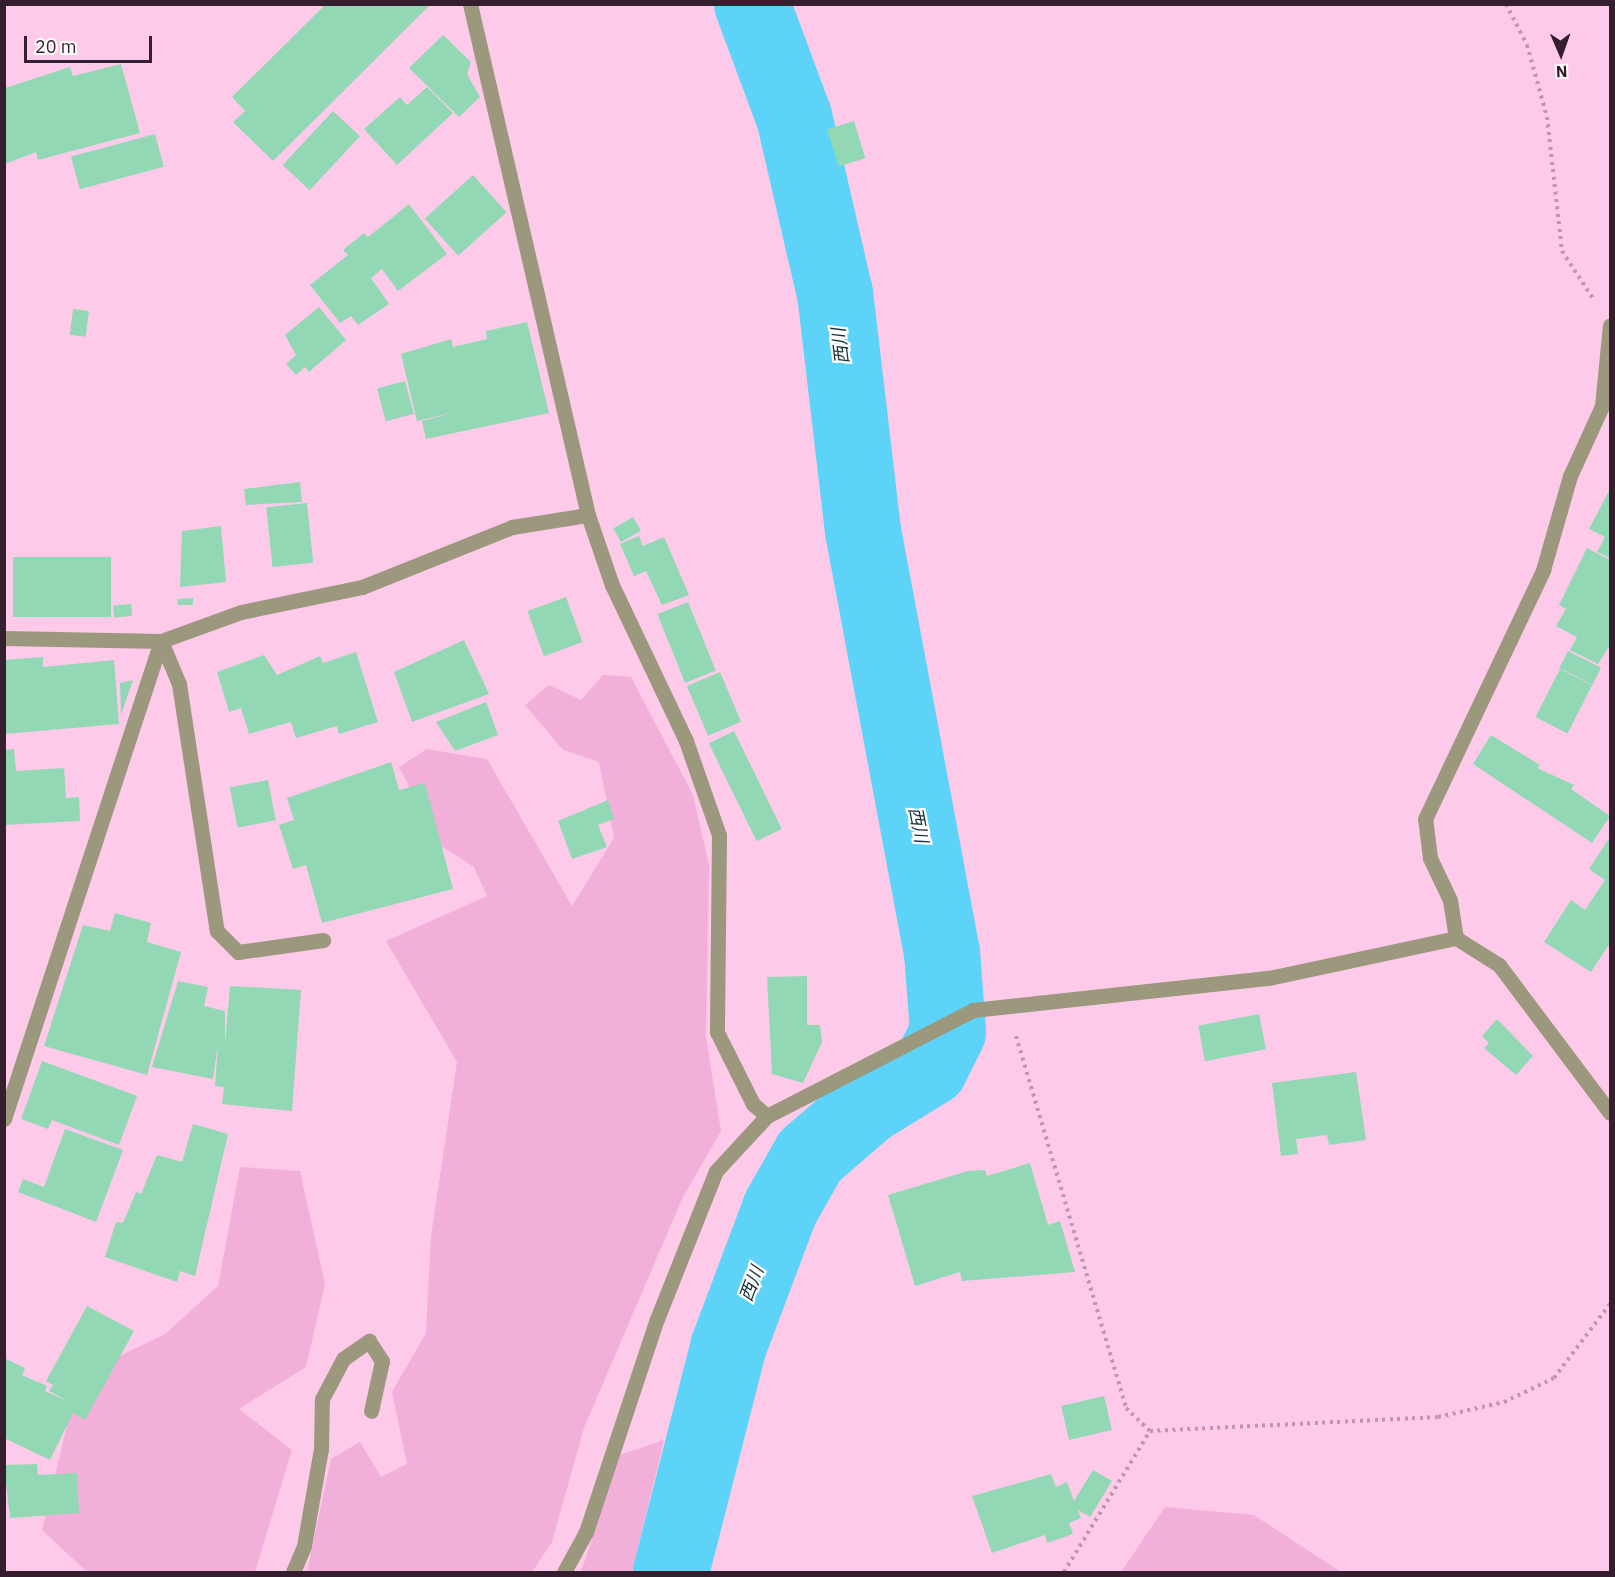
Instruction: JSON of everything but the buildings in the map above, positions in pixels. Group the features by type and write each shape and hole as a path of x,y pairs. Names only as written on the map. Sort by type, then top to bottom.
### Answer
{"street":[{"path":"470,4 588,515 612,585 686,741 719,835 717,1032 753,1104 767,1116"},
{"path":"1456,938 1450,900 1431,858 1425,819 1543,570 1570,476 1602,406 1611,325"},
{"path":"4,638 161,641 241,612 362,587 512,527 588,515"},
{"path":"161,641 179,684 217,931 238,952 323,940"},
{"path":"4,1119 161,641"},
{"path":"564,1572 586,1532 657,1319 716,1171 767,1116 973,1010 1269,978 1456,938 1499,965 1611,1113"},
{"path":"293,1572 304,1546 317,1471 322,1399 343,1359 369,1341 382,1361 371,1411"}],"path":[{"path":"1506,4 1527,45 1547,117 1563,251 1611,325"},
{"path":"1008,1006 1126,1408 1150,1431 1438,1418 1504,1402 1554,1378 1611,1304"},
{"path":"1064,1572 1150,1431"}],"shaded area":[{"path":"603,675 631,677 693,795 709,865 706,1037 721,1131 683,1197 584,1428 552,1542 532,1572 307,1572 331,1459 360,1442 381,1477 407,1464 392,1392 426,1333 431,1236 457,1062 386,941 487,896 474,867 440,845 399,767 427,749 487,759 572,906 614,838 599,762 563,750 525,705 549,685 581,700"},
{"path":"240,1167 300,1171 325,1284 306,1367 239,1409 292,1450 255,1572 87,1572 42,1530 79,1376 165,1334 218,1286"},
{"path":"664,1440 632,1572 581,1572 620,1455"},
{"path":"1165,1507 1254,1515 1341,1572 1121,1572"}],"waterway":[{"name":"西川","path":"671,1572 729,1345 780,1209 810,1156 868,1106 930,1068 948,1032 942,953 863,531 835,294 794,117 752,4"}]}
